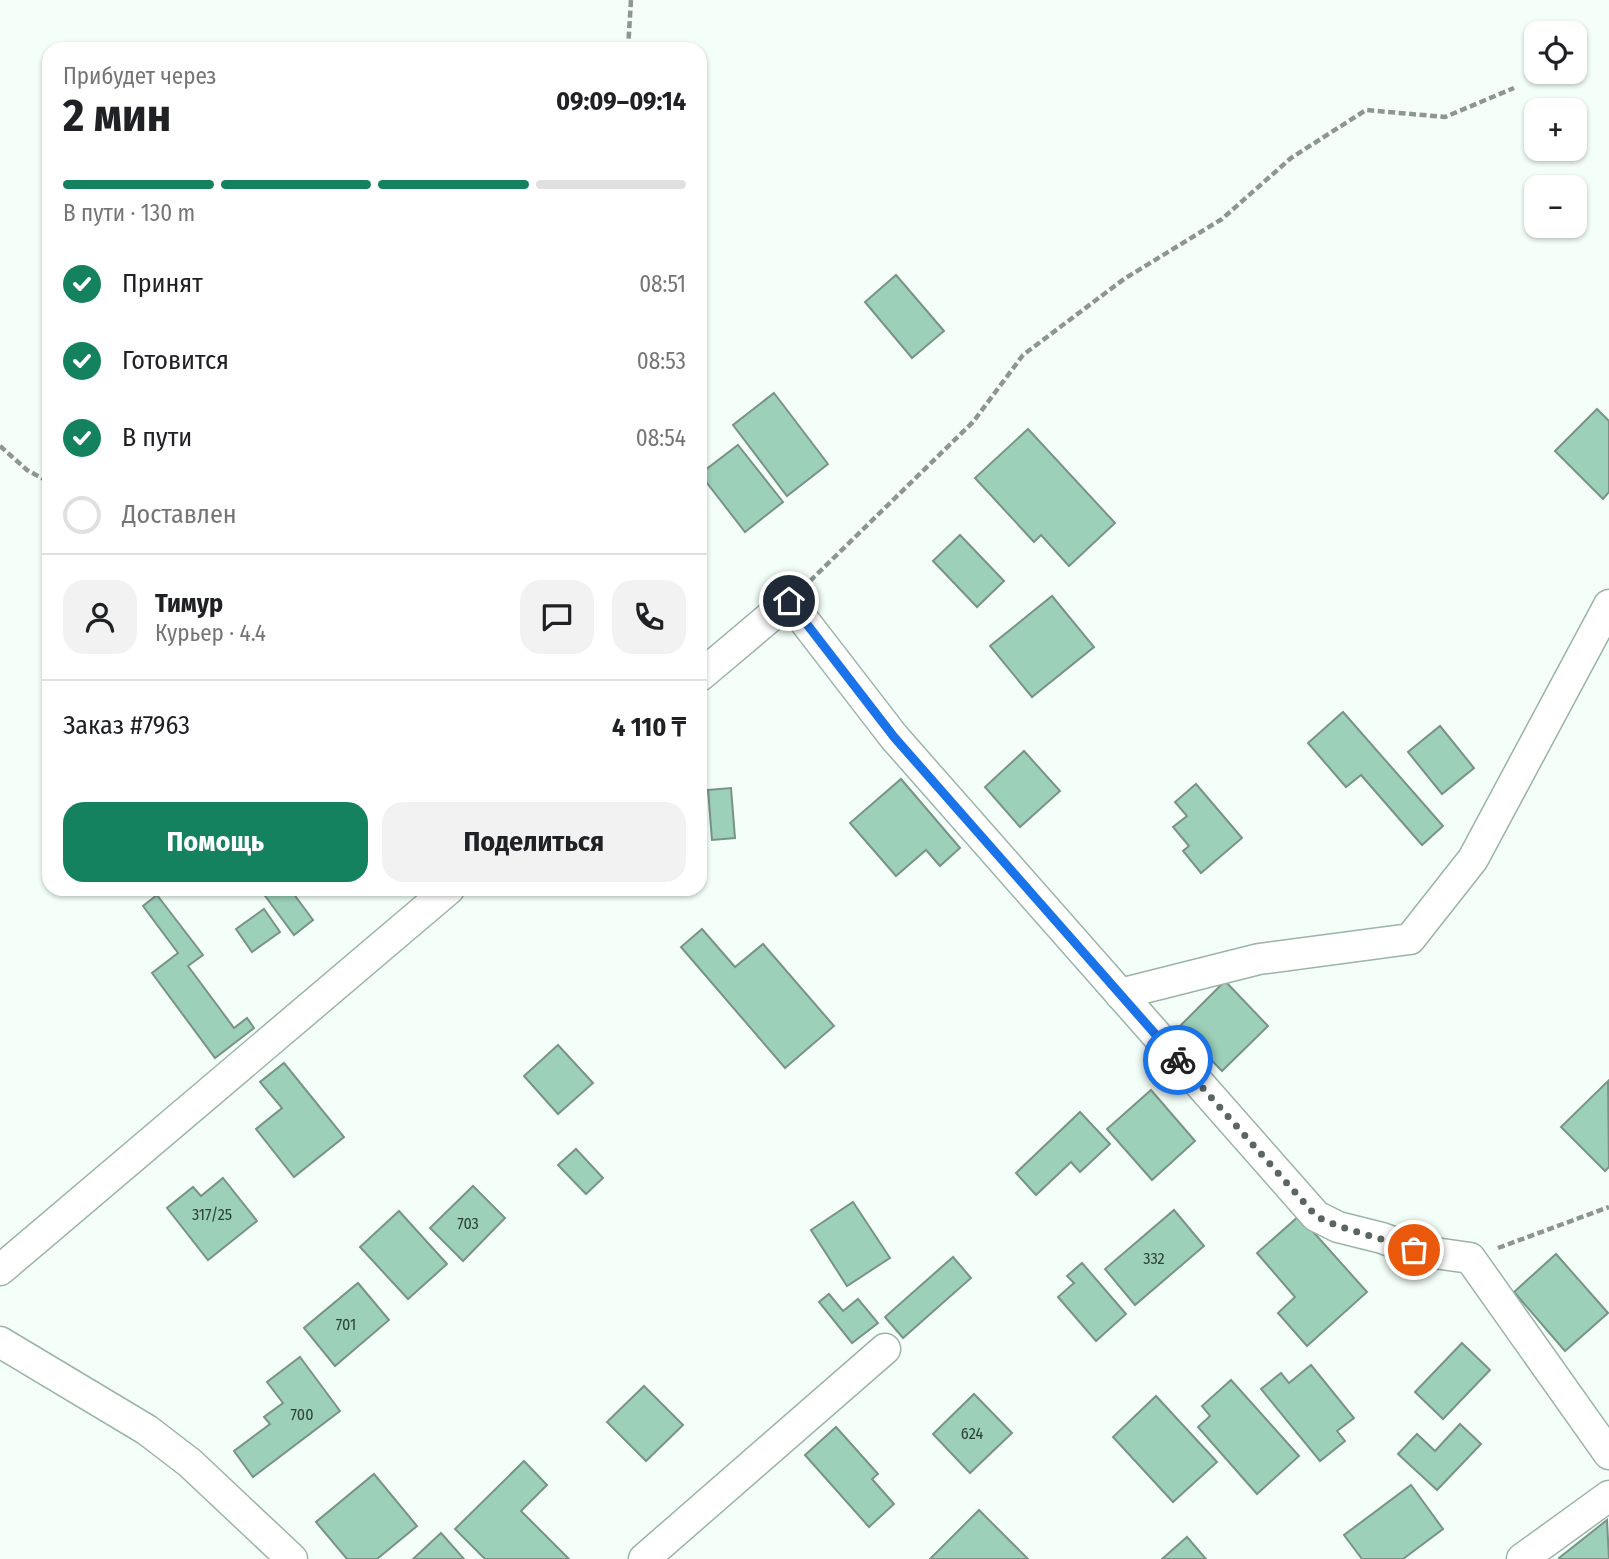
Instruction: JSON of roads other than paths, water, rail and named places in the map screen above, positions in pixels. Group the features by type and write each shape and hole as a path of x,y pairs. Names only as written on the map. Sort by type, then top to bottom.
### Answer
{"street":[{"path":"707,670 789,601 894,737 1316,1216 1338,1227 1382,1238 1414,1250 1470,1258 1609,1454"},
{"path":"1120,993 1259,959 1410,939 1473,859 1609,605"},
{"path":"0,1270 441,896"},
{"path":"0,1342 147,1430 190,1463 292,1559"},
{"path":"644,1559 885,1349"},
{"path":"1522,1559 1609,1496"}]}
